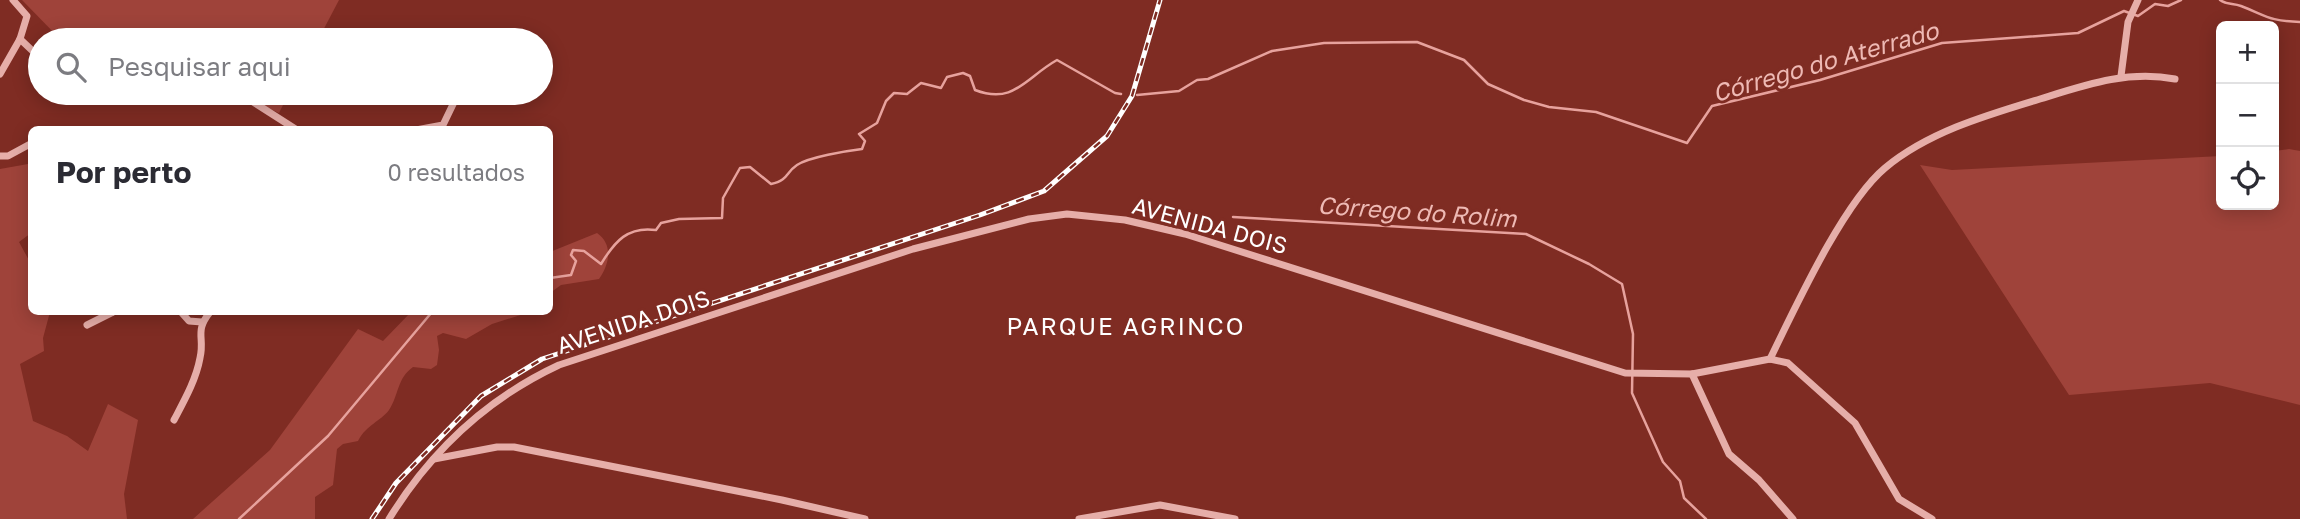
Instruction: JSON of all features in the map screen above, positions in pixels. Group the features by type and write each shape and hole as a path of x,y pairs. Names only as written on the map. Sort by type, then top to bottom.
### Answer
{"street":[{"path":"0,74 20,39 27,16 13,0"},
{"path":"2121,76 2129,19 2137,0"},
{"path":"20,39 28,47"},
{"path":"1932,519 1910,508 1892,491 1855,423 1795,367 1770,359 1855,201 1884,168 1929,141 1990,114 2121,76 2152,75 2175,79"},
{"path":"258,105 291,126"},
{"path":"438,126 443,125 453,105"},
{"path":"0,156 8,156 28,145"},
{"name":"AVENIDA DOIS","path":"389,519 433,459 500,396 559,365 913,248 1030,219 1067,214 1125,220 1185,234 1627,373 1692,374 1770,359"},
{"path":"86,325 107,315"},
{"path":"184,315 189,321 202,322"},
{"path":"174,420 201,358 198,335 207,315"},
{"path":"1692,374 1729,454 1759,480 1793,519"},
{"path":"433,459 497,447 514,447 865,519"},
{"path":"1079,519 1160,505 1235,519"}],"shaded area":[{"path":"22,0 339,0 324,28 49,28"},
{"path":"262,105 283,105 279,113"},
{"path":"2279,150 2300,151 2300,405 2210,383 2069,395 1920,165 1952,170 2216,156 2216,210 2279,210"},
{"path":"28,164 28,235 19,242 28,258 28,315 49,315 43,338 44,351 20,364 33,421 67,436 88,451 108,404 138,420 124,494 127,519 0,519 0,169"},
{"path":"597,233 606,243 608,255 599,279 561,285 553,291 553,251"},
{"path":"408,315 520,315 492,324 466,339 443,333 437,336 437,365 431,369 413,367 408,371 389,410 365,431 358,441 343,444 337,449 333,485 315,497 315,519 193,519 270,450 358,329 383,341"}],"waterway":[{"name":"Córrego do Aterrado","path":"1137,95 1179,91 1197,80 1208,79 1272,51 1324,43 1417,42 1464,60 1488,84 1524,100 1549,107 1596,112 1687,143 1712,106 1820,80 1942,43 2078,33 2124,11 2138,16 2155,4 2168,6 2181,0"},
{"name":"Córrego do Aterrado","path":"2220,0 2275,19 2300,22"},
{"name":"Córrego do Aterrado","path":"553,278 571,275 576,261 571,255 573,250 584,251 601,264 617,242 630,233 646,229 656,230 661,223 679,219 722,218 723,198 740,168 750,167 771,184 810,159 862,149 865,141 859,134 877,123 886,101 894,93 907,94 921,83 941,88 947,77 963,73 970,76 975,90 1000,94 1019,87 1057,60 1121,94"},
{"name":"Córrego do Rolim","path":"1233,217 1526,234 1589,264 1622,284 1633,334 1632,393 1663,462 1680,481 1684,498 1706,519"},
{"name":"Córrego do Aterrado","path":"239,519 328,436 429,315"}],"railway":[{"path":"372,519 396,483 481,396 542,359 980,215 1044,191 1107,136 1132,96 1160,0"}],"district":[{"name":"PARQUE AGRINCO","path":"1126,325"}]}
